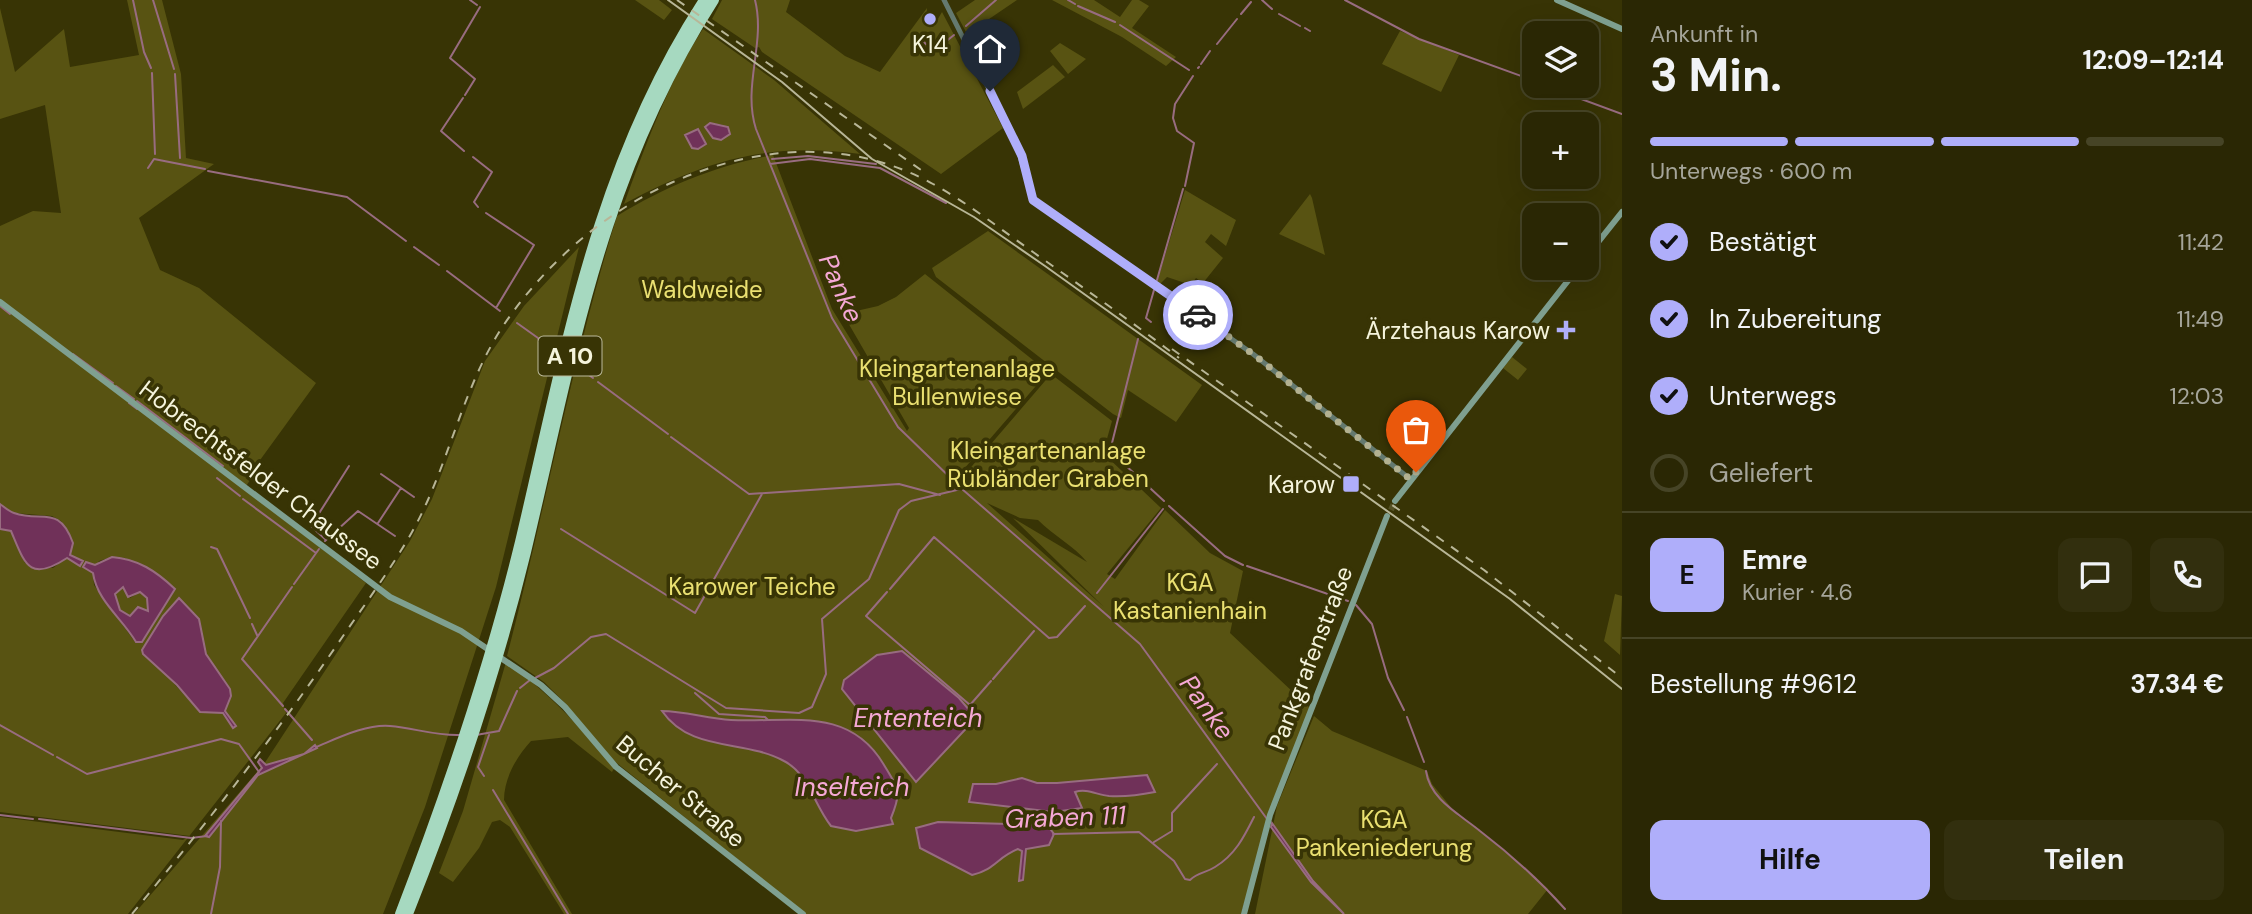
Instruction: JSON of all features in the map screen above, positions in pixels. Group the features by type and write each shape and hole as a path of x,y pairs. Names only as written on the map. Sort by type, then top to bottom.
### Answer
{"highway":[{"name":"A 10","path":"400,914 469,735 519,543 576,297 608,195 652,90 704,0"},
{"name":"A 10","path":"408,914 469,735 526,552 556,411 603,236 636,147 662,89 714,0"}],"main road":[{"path":"1557,0 1622,29"},
{"path":"1599,241 1622,212"},
{"path":"1395,501 1568,280"},
{"name":"Hobrechtsfelder Chaussee","path":"0,302 390,597 479,643 509,663"},
{"name":"Pankgrafenstraße","path":"1244,914 1270,815 1389,513"},
{"name":"Bucher Straße","path":"509,663 565,707 617,767 803,914"}],"street":[{"path":"944,0 1016,143 1029,192 1039,205 1253,354 1410,479"}],"green space":[{"path":"127,0 162,0 181,74 186,158 214,164 139,218 160,270 199,288 316,383 255,467 257,470 244,489 366,583 283,703 286,713 189,836 0,812 0,529 11,531 25,563 53,568 70,555 69,532 61,521 52,516 14,513 0,504 0,226 33,211 61,213 45,105 0,119 0,8 15,72 64,29 70,67 139,55","holes":["112,557 125,558 174,589 142,642 135,642 94,585 93,573 99,561","199,619 206,654 230,689 230,694 200,712 143,650"]},
{"path":"635,0 659,0 672,10 664,20"},
{"path":"722,0 790,0 786,12 845,56 880,72 927,8 926,24 933,27 942,12 1003,128 941,174 762,52 759,47 755,48 712,19"},
{"path":"975,0 1017,0 967,34 956,13"},
{"path":"1052,0 1094,0 1120,17 1132,0 1139,0 1149,6 1132,28 1176,57 1166,66 1122,37"},
{"path":"703,29 774,80 860,154 795,151 738,158 682,176 624,204 659,114 690,49","holes":["710,123 723,125 727,134 718,140 706,127"]},
{"path":"1400,31 1459,55 1441,92 1382,64"},
{"path":"1060,43 1086,59 1068,74 1050,51"},
{"path":"1053,65 1065,77 1023,109 1017,92"},
{"name":"Karower Teiche","path":"773,155 832,309 907,431 909,428 843,314 878,306 896,297 925,274 1048,372 957,477 960,480 1051,374 1112,421 1103,453 1161,508 1107,574 1115,579 1165,510 1210,553 1243,571 1230,633 1310,708 1276,794 1241,914 806,914 608,756 544,682 507,656 572,380 617,216 693,178","holes":["987,503 1020,518 1038,520 1082,556 1087,562 1013,518 1104,607"]},
{"path":"1185,190 1236,220 1226,246 1211,234 1205,242 1223,258 1203,283 1196,278 1191,285 1167,277 1160,284 1157,282"},
{"path":"1310,194 1312,198 1325,255 1279,234"},
{"path":"988,231 1202,385 1176,422 1128,390 1121,418 1113,414 936,277 932,268"},
{"path":"579,247 496,587 425,807 383,914 134,914 264,764 410,541 432,499 485,361 524,306"},
{"path":"1512,357 1527,369 1518,380 1503,368"},
{"path":"123,587 130,598 140,592 147,598 148,611 140,608 130,616 120,610 115,594"},
{"path":"1615,594 1622,596 1620,655 1604,641"},
{"path":"506,662 564,711 614,768 612,772 568,737 531,741 516,760 506,784 504,800 572,914 564,914 510,827 500,820 492,822 479,848 453,882 439,873 463,811"},
{"name":"KGA Pankeniederung","path":"1314,716 1332,731 1427,771 1432,784 1458,816 1476,827 1548,889 1528,914 1255,914 1277,806"},
{"path":"0,817 183,840 189,837 128,914 0,914"}],"water":[{"path":"710,123 728,127 730,134 721,140 713,138 705,127"},
{"path":"698,129 706,144 698,149 692,148 685,135"},
{"path":"0,504 14,513 49,517 62,523 73,543 70,555 83,561 80,566 67,558 44,569 30,566 20,553 11,531 0,529"},
{"path":"112,557 130,560 154,571 175,589 142,642 136,642 99,592 93,573 83,567 86,562 95,565","holes":["123,587 128,597 140,592 147,598 148,611 138,607 130,616 120,610 115,594"]},
{"path":"179,598 199,619 206,654 230,689 231,696 225,711 236,726 233,728 223,713 200,712 177,685 143,654 142,650 163,616"},
{"name":"Ententeich","path":"902,651 959,698 976,718 916,782 842,689 844,680 877,655"},
{"name":"Inselteich","path":"662,711 731,720 816,721 836,725 853,733 870,746 896,786 898,796 891,818 893,824 856,831 831,826 800,774 784,761 768,754 719,744 688,733 674,724"},
{"path":"304,754 258,775 209,837 205,836 262,768 258,762 260,759 266,765"},
{"path":"1147,775 1155,792 1115,796 1075,792 1082,808 1054,812 969,802 973,784 996,784 1022,778 1037,783 1057,783"},
{"path":"938,822 1047,825 1054,834 1049,845 1026,849 1023,880 1019,881 1022,851 1018,849 986,870 972,875 920,848 916,828"},
{"path":"1272,823 1313,881 1344,914 1311,882 1271,827"}],"waterway":[{"path":"133,0 144,52 151,68"},
{"path":"153,0 174,69"},
{"path":"470,0 477,5"},
{"name":"Panke","path":"755,0 758,32 751,97 756,129 832,318 898,427 962,489 1140,644 1267,819"},
{"path":"966,26 996,0"},
{"path":"1068,0 1075,4"},
{"path":"1262,0 1272,9"},
{"path":"1345,0 1419,39 1522,76"},
{"path":"1241,14 1251,2"},
{"path":"1078,6 1115,22"},
{"path":"465,95 475,79 450,58 480,7"},
{"path":"1279,14 1300,26"},
{"path":"1217,44 1237,19"},
{"path":"1120,25 1189,70"},
{"path":"1305,28 1310,31"},
{"path":"916,36 926,44 944,43 954,35"},
{"path":"1201,64 1210,51"},
{"path":"152,73 155,154"},
{"path":"175,74 180,158"},
{"path":"1185,186 1194,143 1177,131 1173,118 1175,104 1193,76"},
{"path":"463,98 441,131 464,151"},
{"path":"1579,98 1622,114"},
{"path":"772,159 808,156 876,164"},
{"path":"473,157 492,172 474,202 478,207"},
{"path":"148,168 154,159 205,169"},
{"path":"770,164 810,159 880,168 946,203"},
{"path":"208,171 347,197 406,241"},
{"path":"1157,280 1183,189"},
{"path":"486,213 534,245 496,308"},
{"path":"414,247 439,265"},
{"path":"447,271 500,311"},
{"path":"1151,322 1146,318 1154,290"},
{"path":"0,306 10,314"},
{"path":"517,323 538,338 544,357 549,360"},
{"path":"1138,339 1110,451 1164,501"},
{"path":"73,354 113,383"},
{"path":"579,368 593,378"},
{"path":"598,382 668,434"},
{"path":"116,386 134,399"},
{"path":"137,401 223,466"},
{"path":"129,403 137,409"},
{"path":"671,437 749,494 899,484 940,495"},
{"path":"326,540 311,526 349,466"},
{"path":"381,474 414,497"},
{"path":"217,478 240,496"},
{"path":"378,523 401,488"},
{"path":"535,678 554,668 591,637 606,634 726,708 799,713 812,707 826,674 822,619 869,579 899,510 911,501 961,489"},
{"path":"561,529 695,613 762,494"},
{"path":"243,499 316,553"},
{"path":"1169,506 1225,556 1243,565"},
{"path":"1097,593 1163,509"},
{"path":"325,541 358,511 395,536"},
{"path":"890,589 934,537 1049,638 1057,637 1085,606"},
{"path":"211,547 217,549 250,618"},
{"path":"294,584 319,549"},
{"path":"1247,566 1348,601"},
{"path":"283,706 242,659 292,587"},
{"path":"887,592 866,616 970,705 991,681"},
{"path":"1356,605 1372,624 1388,678 1404,710"},
{"path":"252,624 257,635"},
{"path":"993,679 1034,631"},
{"path":"520,688 530,680"},
{"path":"476,735 499,731 517,691"},
{"path":"695,693 719,714 765,717 768,720"},
{"path":"285,709 312,740"},
{"path":"1407,717 1424,762"},
{"path":"0,725 53,755"},
{"path":"316,747 352,732 381,726 460,735"},
{"path":"484,776 478,767 489,735"},
{"path":"57,757 87,774 221,739 239,744 259,772"},
{"path":"1154,842 1172,831 1172,813 1217,764"},
{"path":"1426,771 1433,790 1440,799 1513,858 1565,909"},
{"path":"493,790 568,914"},
{"path":"0,815 33,819"},
{"name":"Graben 111","path":"1053,834 1139,832 1174,861 1185,879 1190,880 1228,857 1243,838 1254,817"},
{"path":"39,819 191,838 207,836"},
{"path":"211,914 220,867 221,821"}],"tunnel":[{"path":"1391,510 1395,501"}],"tram line":[{"path":"668,0 782,82 872,159 974,217 1045,266 1510,599 1622,689"}],"railway":[{"path":"677,0 924,172"},
{"path":"132,914 266,744 378,586 425,507 476,376 503,326 557,261 600,224 648,194 705,170 771,154 837,153 869,159 901,169 959,199 1179,358"},
{"path":"1172,349 1484,570 1622,678"}],"way so far":[{"path":"1198,315 1253,354 1410,479 1416,472"}],"place":[{"name":"K14","path":"930,19"},
{"name":"Ärztehaus Karow","path":"1566,330"},
{"name":"Karow","path":"1351,484"}],"route":[{"path":"990,91 1022,156 1033,200 1198,315"}],"park label":[{"name":"Waldweide","path":"702,289"},
{"name":"Kleingartenanlage Bullenwiese","path":"957,382"},
{"name":"Kleingartenanlage Rübländer Graben","path":"1048,464"},
{"name":"KGA Kastanienhain","path":"1190,596"}]}
